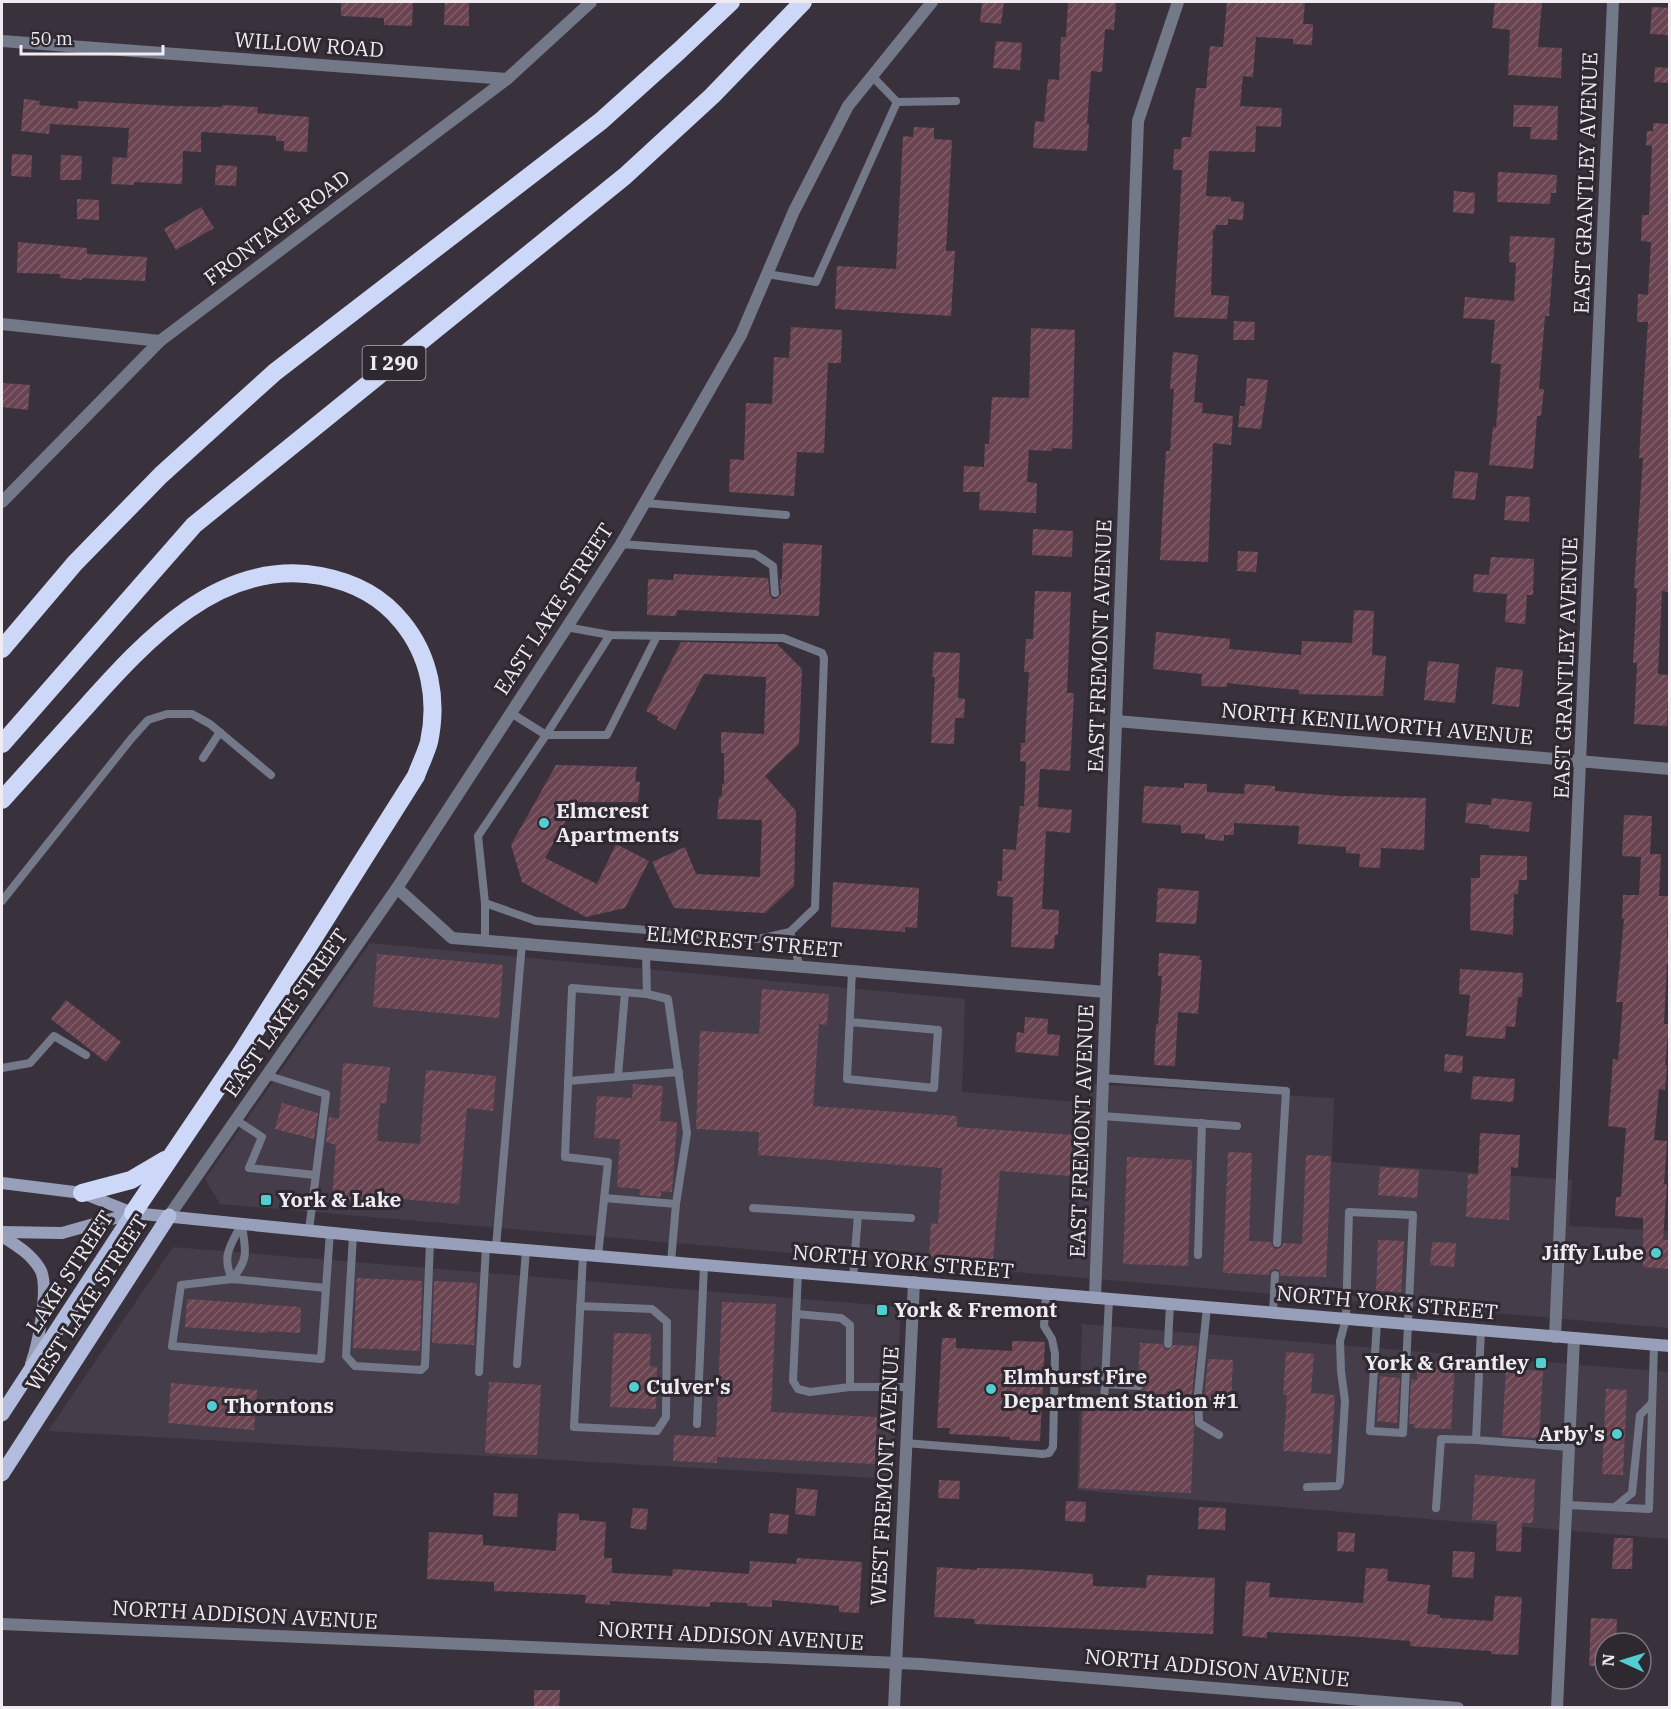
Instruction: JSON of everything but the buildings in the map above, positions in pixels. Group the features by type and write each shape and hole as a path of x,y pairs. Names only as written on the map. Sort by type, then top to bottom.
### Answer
{"highway":[{"path":"2,649 75,563 161,475 275,372 601,121 731,2"},
{"name":"I 290","path":"2,744 194,525 625,176 712,96 803,2"},
{"path":"2,801 116,674 162,629 206,598 245,580 278,573 304,573 355,586 393,611 408,629 422,653 431,685 433,713 428,744 416,776 240,1053 133,1213"},
{"path":"82,1193 131,1180 170,1158"}],"main road":[{"name":"NORTH YORK STREET","path":"2,1183 82,1193 133,1213 330,1233 1670,1346"},
{"name":"NORTH YORK STREET","path":"2,1234 62,1233 133,1213"},
{"name":"LAKE STREET","path":"2,1414 133,1213"},
{"name":"WEST LAKE STREET","path":"2,1474 169,1216"},
{"path":"2,1234 26,1251 41,1271 44,1302 34,1357 27,1377"}],"street":[{"name":"FRONTAGE ROAD","path":"2,502 160,341 507,79 591,2"},
{"name":"EAST LAKE STREET","path":"169,1216 397,888 621,544 741,335 794,211 848,106 932,2"},
{"name":"EAST FREMONT AVENUE","path":"1095,1298 1138,121 1178,2"},
{"name":"EAST GRANTLEY AVENUE","path":"1555,1336 1582,762 1613,2"},
{"name":"WILLOW ROAD","path":"2,41 507,79"},
{"path":"2,324 160,341"},
{"name":"NORTH KENILWORTH AVENUE","path":"1116,721 1670,769"},
{"name":"ELMCREST STREET","path":"397,888 452,938 1106,992"},
{"name":"WEST FREMONT AVENUE","path":"894,1707 914,1282"},
{"path":"1557,1707 1574,1338"},
{"name":"NORTH ADDISON AVENUE","path":"2,1624 896,1663 1458,1707"}],"lane":[{"path":"872,76 897,102 956,101"},
{"path":"767,274 816,282 897,102"},
{"path":"645,502 786,515"},
{"path":"621,544 754,554 773,566 775,593"},
{"path":"485,903 536,921 758,939 790,932 815,908 824,658 822,653 783,638 610,635 566,627"},
{"path":"485,940 485,903 477,837 610,635"},
{"path":"511,713 546,735 607,735 657,636"},
{"path":"2,901 148,720 166,714 192,714 210,724 271,775"},
{"path":"203,758 220,732"},
{"path":"790,932 800,967"},
{"path":"479,1372 522,944"},
{"path":"646,954 647,994"},
{"path":"850,1022 938,1030 934,1088 847,1079 852,971"},
{"path":"598,1256 608,1162 565,1157 573,988 647,994 668,999 687,1132 676,1204 671,1262"},
{"path":"618,1076 625,992"},
{"path":"2,1068 30,1063 54,1036 86,1055"},
{"path":"568,1081 679,1072"},
{"path":"266,1075 326,1094 309,1230"},
{"path":"1103,1078 1286,1091 1276,1243"},
{"path":"1102,1116 1237,1126"},
{"path":"236,1120 262,1137 249,1168 315,1175"},
{"path":"1198,1255 1202,1124"},
{"path":"604,1198 676,1204"},
{"path":"753,1208 911,1218"},
{"path":"1307,1487 1330,1488 1338,1486 1340,1482 1345,1401 1340,1341 1346,1319 1348,1212 1413,1215 1403,1433 1370,1431 1377,1322"},
{"path":"853,1278 858,1215"},
{"path":"232,1279 243,1266 246,1252 242,1224"},
{"path":"232,1279 226,1266 228,1251 242,1224"},
{"path":"326,1288 232,1279 181,1285 172,1346 321,1359 330,1233"},
{"path":"353,1235 346,1356 355,1366 364,1367 421,1370 425,1366 430,1242"},
{"path":"517,1364 526,1250"},
{"path":"580,1306 652,1309 667,1322 666,1417 657,1431 574,1427 580,1306 583,1255"},
{"path":"697,1424 704,1265"},
{"path":"798,1273 793,1381 798,1389 810,1392 850,1387 909,1388"},
{"path":"1273,1313 1275,1275"},
{"path":"905,1443 1049,1453 1053,1447 1055,1354 1052,1339 1044,1326 1046,1294"},
{"path":"1104,1403 1109,1299"},
{"path":"1168,1344 1170,1304"},
{"path":"1207,1307 1198,1394 1199,1423 1219,1435"},
{"path":"796,1314 841,1317 850,1325 850,1387"},
{"path":"1476,1440 1481,1330"},
{"path":"1566,1505 1649,1509 1654,1345"},
{"path":"1106,1384 1138,1386"},
{"path":"1615,1507 1632,1492 1640,1415 1652,1403"},
{"path":"1436,1508 1441,1439 1569,1447"}],"shaded area":[{"path":"370,943 965,999 962,1092 1089,1103 1090,1084 1334,1098 1332,1162 1572,1180 1569,1226 1669,1231 1669,1328 220,1204 205,1179"},
{"path":"173,1247 901,1307 892,1479 48,1431"},
{"path":"1082,1324 1669,1372 1669,1539 1077,1490"}],"place":[{"name":"Elmcrest Apartments","path":"544,823"},
{"name":"York & Lake","path":"266,1200"},
{"name":"Jiffy Lube","path":"1656,1253"},
{"name":"York & Fremont","path":"882,1310"},
{"name":"York & Grantley","path":"1541,1363"},
{"name":"Culver's","path":"634,1387"},
{"name":"Elmhurst Fire Department Station #1","path":"991,1389"},
{"name":"Thorntons","path":"212,1406"},
{"name":"Arby's","path":"1617,1434"}]}
